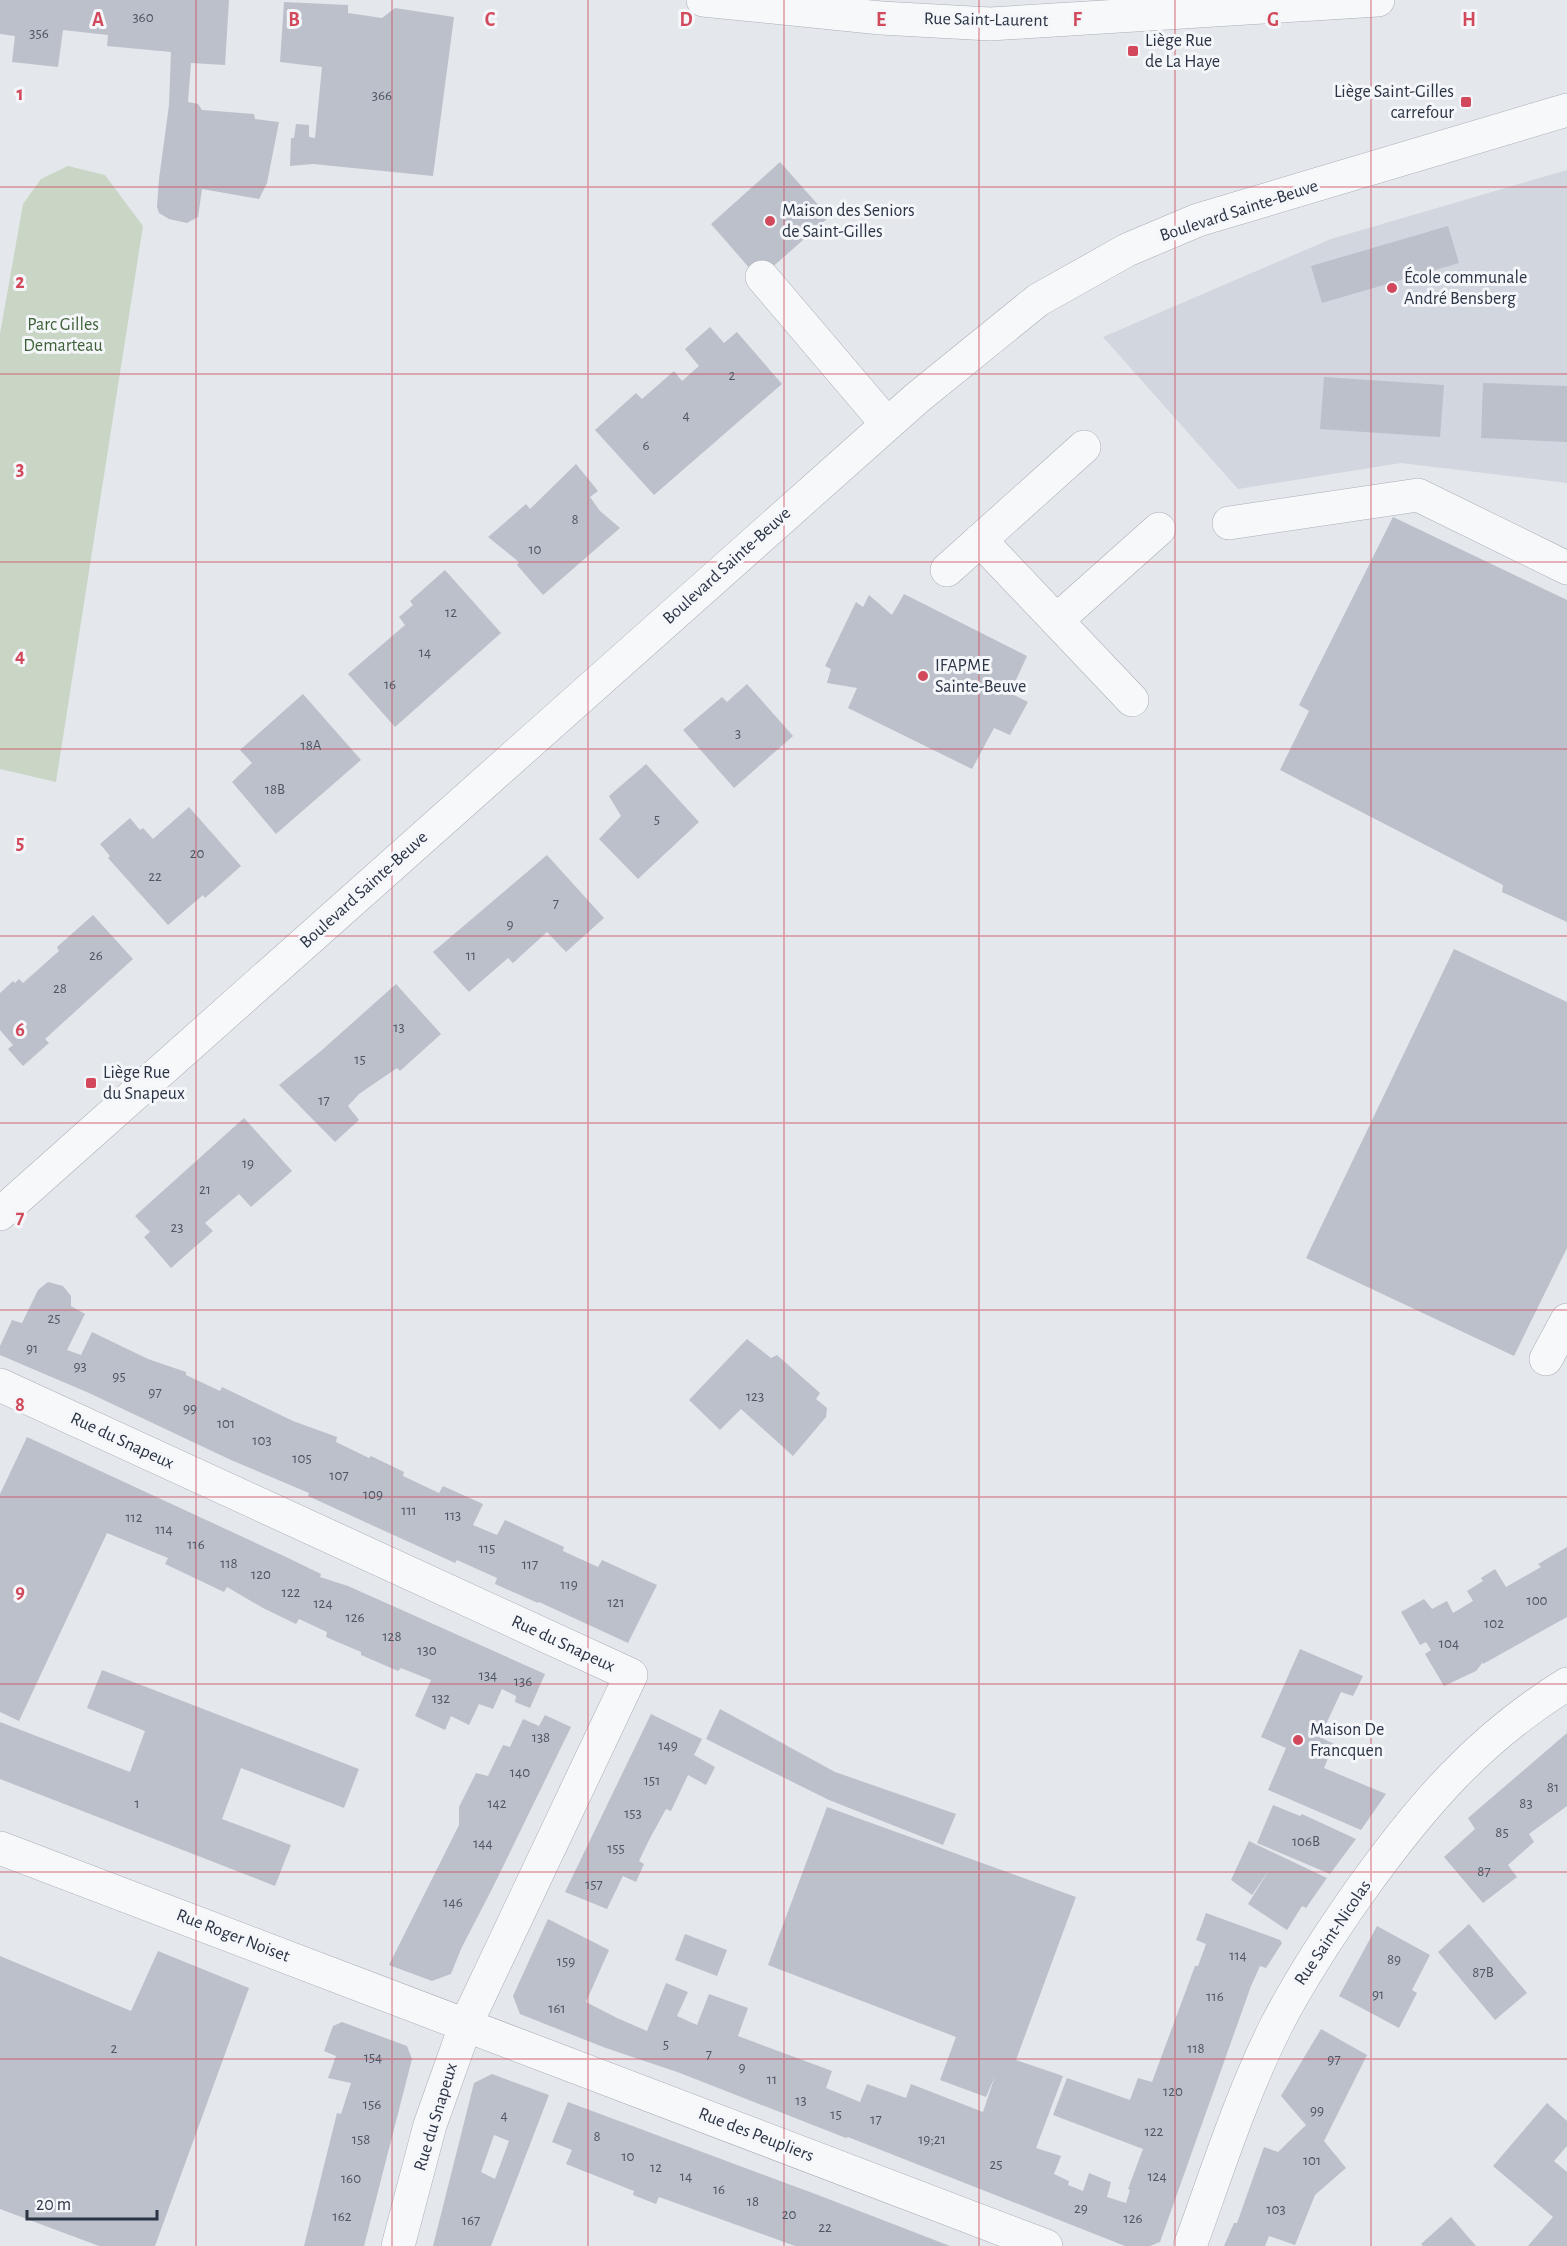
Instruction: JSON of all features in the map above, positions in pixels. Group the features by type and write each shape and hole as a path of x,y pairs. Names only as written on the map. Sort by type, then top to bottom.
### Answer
{"street":[{"name":"Rue Saint-Laurent","path":"703,0 881,18 936,10 990,24 1378,0"},
{"name":"Boulevard Sainte-Beuve","path":"0,1214 887,424 1038,300 1127,250 1198,220 1567,110"},
{"path":"762,277 887,424"},
{"path":"947,570 1084,447"},
{"path":"1229,523 1418,495 1567,568"},
{"path":"1057,620 1160,529"},
{"path":"980,540 1132,700"},
{"path":"1546,1359 1567,1320"},
{"name":"Rue du Snapeux","path":"0,1385 631,1675 466,2024 430,2125 398,2246"},
{"name":"Rue Saint-Nicolas","path":"1190,2246 1263,2054 1289,2001 1325,1942 1386,1855 1443,1785 1498,1733 1567,1684"},
{"name":"Rue Roger Noiset","path":"0,1848 466,2024"},
{"name":"Rue des Peupliers","path":"466,2024 1047,2246"}],"shaded area":[{"name":"École communale André Bensberg","path":"1567,170 1567,483 1401,463 1238,489 1103,337 1331,239"}],"green space":[{"name":"Parc Gilles Demarteau","path":"68,166 105,175 143,226 56,782 0,769 0,334 23,204 41,179"}],"building":[{"path":"0,0 229,0 225,65 191,63 188,102 198,104 202,110 254,114 255,119 279,122 267,183 259,199 202,189 198,217 187,223 169,219 159,213 157,207 159,179 169,105 171,52 107,46 108,35 63,30 58,67 12,62 15,36 0,34"},
{"path":"284,2 348,5 348,13 382,18 395,8 454,17 433,176 313,164 290,166 291,138 294,138 296,124 309,125 309,137 315,138 322,67 280,62"},
{"name":"Maison des Seniors de Saint-Gilles","path":"780,162 829,217 759,279 711,224"},
{"path":"1448,226 1459,263 1322,303 1311,266"},
{"path":"710,327 724,343 737,332 782,384 654,495 595,430 636,393 642,399 674,371 682,381 699,366 685,349"},
{"path":"1324,377 1444,385 1440,437 1320,429"},
{"path":"1483,383 1567,386 1567,442 1481,438"},
{"path":"576,464 598,491 590,497 600,511 620,528 543,595 517,565 519,562 488,537 526,504 530,509"},
{"path":"1393,517 1567,600 1567,922 1502,892 1503,885 1280,770 1309,711 1299,705"},
{"path":"445,570 501,633 395,727 348,674 405,625 399,617 413,605 410,601"},
{"name":"IFAPME Sainte-Beuve","path":"904,594 1027,656 1010,693 1028,702 1010,735 994,728 972,769 848,708 857,688 827,683 831,669 825,666 856,602 863,607 869,595 892,615"},
{"path":"747,684 793,736 734,788 683,730 722,697 727,702"},
{"path":"303,694 361,760 276,834 232,782 252,763 240,750"},
{"path":"646,764 699,822 638,879 599,839 621,816 609,796"},
{"path":"189,807 241,866 205,898 203,895 168,925 108,858 110,856 100,844 130,818 140,830 143,828 153,839"},
{"path":"547,855 604,918 566,952 547,932 513,963 508,958 469,992 433,952"},
{"path":"93,915 133,959 45,1039 49,1043 23,1066 8,1049 13,1045 0,1030 0,993 13,981 15,983 19,979 23,983 59,951 57,947"},
{"path":"1454,949 1567,1002 1567,1248 1514,1356 1306,1258"},
{"path":"396,984 441,1034 400,1071 397,1068 359,1094 348,1106 359,1120 335,1142 279,1085"},
{"path":"244,1118 292,1171 251,1207 239,1194 205,1223 213,1231 171,1268 144,1237 150,1232 135,1216"},
{"path":"48,1282 63,1286 71,1296 71,1306 85,1314 67,1350 81,1355 92,1332 148,1359 186,1372 186,1375 220,1391 222,1387 293,1421 337,1437 336,1442 404,1472 403,1476 439,1493 443,1486 483,1504 473,1525 497,1535 505,1520 564,1547 563,1551 598,1567 602,1560 657,1585 628,1643 495,1584 497,1578 457,1560 455,1563 308,1496 309,1493 0,1355 0,1346 12,1320 22,1323 38,1290"},
{"path":"747,1339 771,1358 777,1355 820,1393 816,1399 827,1408 826,1417 793,1456 741,1409 720,1430 689,1400"},
{"path":"27,1437 286,1557 321,1574 320,1577 348,1586 545,1674 530,1708 515,1702 516,1696 502,1689 493,1709 479,1704 469,1725 451,1716 445,1730 415,1716 431,1680 401,1668 398,1671 361,1655 361,1652 326,1637 327,1632 299,1619 296,1624 227,1587 224,1592 165,1564 168,1558 107,1533 19,1721 0,1712 0,1494"},
{"path":"1567,1547 1567,1617 1483,1664 1483,1662 1476,1671 1444,1686 1425,1654 1431,1650 1426,1642 1420,1645 1401,1612 1424,1599 1432,1609 1447,1601 1453,1613 1473,1601 1467,1591 1483,1581 1481,1578 1495,1569 1506,1587 1541,1567 1538,1564"},
{"name":"Maison De Francquen","path":"1300,1649 1363,1676 1353,1696 1341,1692 1320,1737 1334,1744 1324,1768 1386,1794 1361,1830 1268,1790 1286,1748 1261,1737"},
{"path":"102,1670 359,1769 344,1808 241,1768 222,1819 291,1845 275,1886 0,1779 0,1722 130,1772 145,1731 87,1708"},
{"path":"720,1709 835,1772 956,1814 943,1845 829,1800 706,1739"},
{"path":"651,1714 702,1739 694,1755 715,1767 706,1785 688,1775 671,1811 666,1809 649,1840 639,1861 644,1864 636,1882 623,1876 607,1909 565,1892"},
{"path":"545,1715 571,1727 461,1949 451,1974 432,1981 389,1965 459,1825 459,1807 476,1773 488,1776 503,1745 510,1747 523,1719 539,1726"},
{"path":"1567,1733 1567,1806 1529,1834 1534,1842 1508,1865 1517,1877 1483,1903 1444,1857 1475,1829 1468,1818"},
{"path":"1273,1805 1300,1816 1302,1814 1356,1839 1330,1874 1257,1843"},
{"path":"827,1807 1076,1897 1016,2060 1063,2076 1036,2148 1061,2156 1054,2174 1069,2181 1068,2185 1083,2191 1089,2173 1111,2182 1107,2197 1126,2203 1130,2190 1128,2189 1143,2149 1053,2115 1067,2078 1130,2100 1138,2078 1152,2082 1195,1966 1198,1966 1206,1944 1196,1940 1206,1913 1280,1940 1282,1943 1266,1968 1260,1966 1251,1986 1160,2242 1150,2246 1125,2246 848,2137 520,2014 513,1996 548,1919 609,1950 586,2002 617,2018 647,2031 666,1983 688,1992 677,2016 697,2025 709,1994 748,2008 738,2036 832,2071 826,2088 860,2102 867,2084 906,2098 911,2084 983,2112 995,2076 986,2097 940,2080 956,2037 768,1965"},
{"path":"1249,1841 1327,1878 1306,1908 1302,1906 1287,1930 1248,1904 1269,1870 1252,1895 1231,1880"},
{"path":"1469,1924 1527,1993 1495,2020 1438,1952"},
{"path":"1377,1926 1430,1955 1412,1990 1417,1993 1399,2028 1339,1996"},
{"path":"685,1934 727,1950 717,1976 675,1960"},
{"path":"158,1951 249,1988 155,2246 99,2246 0,2209 0,1956 131,2011"},
{"path":"342,2022 407,2046 412,2059 364,2246 304,2246 337,2113 341,2114 351,2083 328,2078 336,2056 324,2051 333,2026"},
{"path":"1321,2029 1367,2055 1324,2141 1346,2168 1315,2195 1295,2245 1269,2236 1265,2246 1224,2246 1234,2223 1237,2223 1264,2147 1278,2152 1306,2125 1281,2096"},
{"path":"492,2074 549,2095 491,2246 433,2246 474,2083","holes":["494,2135 509,2141 495,2179 481,2172"]},
{"path":"568,2102 950,2246 795,2246 659,2197 656,2204 633,2195 634,2191 566,2164 572,2150 552,2142"},
{"path":"1547,2103 1567,2121 1567,2146 1554,2161 1567,2172 1567,2246 1528,2246 1553,2217 1493,2166"},
{"path":"1451,2217 1476,2246 1423,2246 1421,2244"}],"place":[{"name":"Liège Rue de La Haye","path":"1133,51"},
{"name":"Liège Saint-Gilles carrefour","path":"1466,102"},
{"name":"Maison des Seniors de Saint-Gilles","path":"770,221"},
{"name":"École communale André Bensberg","path":"1392,288"},
{"name":"IFAPME Sainte-Beuve","path":"923,676"},
{"name":"Liège Rue du Snapeux","path":"91,1083"},
{"name":"Maison De Francquen","path":"1298,1740"}]}
